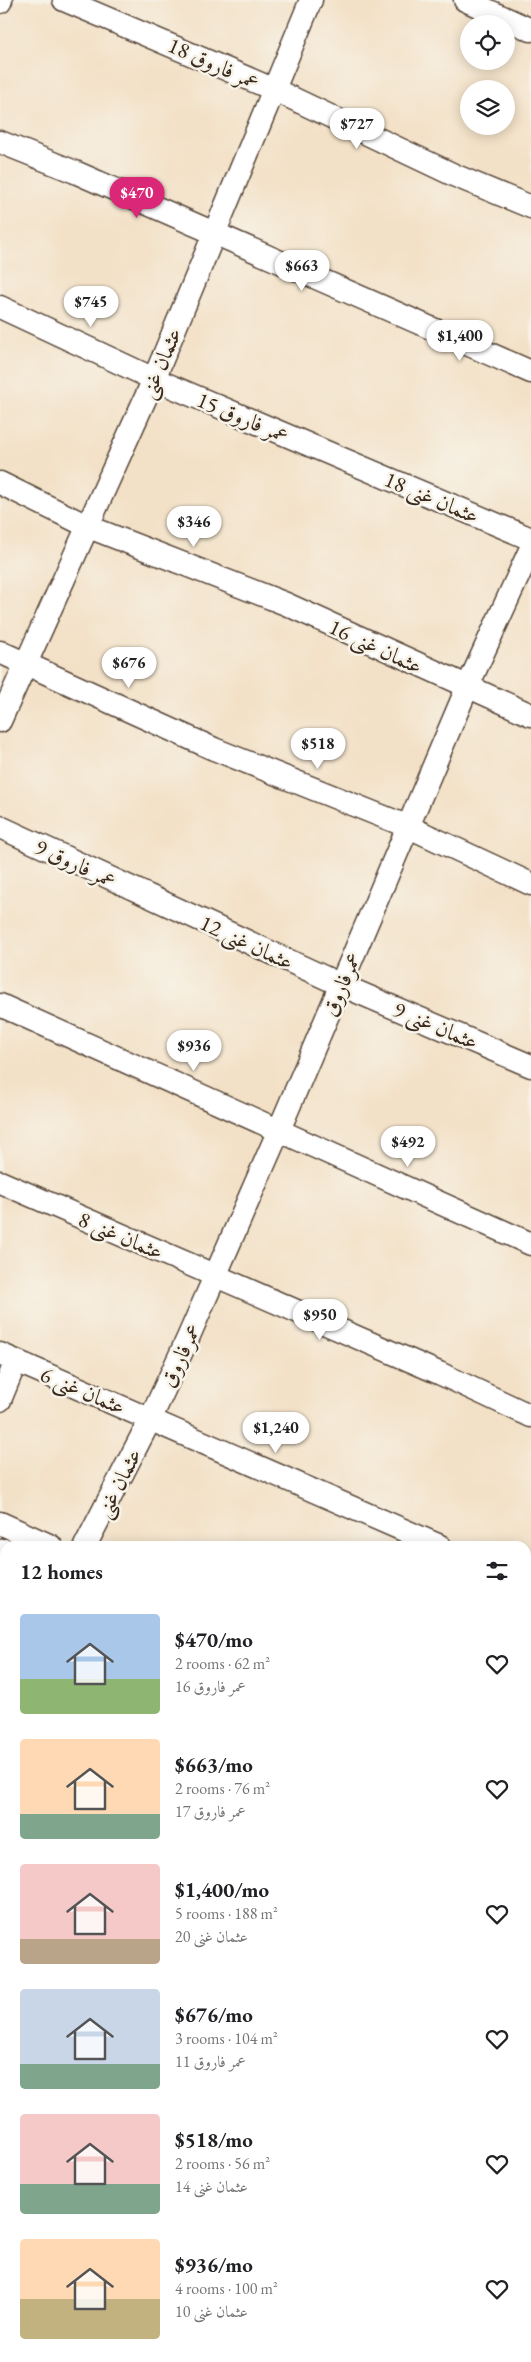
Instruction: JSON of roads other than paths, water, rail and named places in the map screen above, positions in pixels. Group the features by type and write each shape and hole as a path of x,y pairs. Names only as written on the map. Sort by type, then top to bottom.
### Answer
{"street":[{"name":"عمر فاروق 18","path":"64,0 274,90 456,176 531,207"},
{"name":"عثمان غنی","path":"0,721 28,664 154,379 311,0"},
{"path":"465,0 524,27"},
{"path":"0,142 75,172 404,318 531,372"},
{"name":"عمر فاروق 15","path":"0,307 154,379 332,455"},
{"name":"عثمان غنی 18","path":"332,455 531,539"},
{"name":"عثمان غنی 16","path":"0,483 89,527 286,604 467,688 531,715"},
{"name":"عمرفاروق","path":"150,1420 279,1130 467,688 531,548"},
{"path":"0,652 214,748 409,827 531,884"},
{"name":"عمر فاروق 9","path":"0,827 153,899"},
{"name":"عثمان غنی 12","path":"153,899 341,985"},
{"name":"عثمان غنی 9","path":"341,985 531,1066"},
{"path":"0,1005 93,1049 279,1130 526,1242"},
{"name":"عثمان غنی 8","path":"0,1182 439,1373 531,1416"},
{"path":"0,1400 8,1358"},
{"name":"عثمان غنی 6","path":"8,1358 429,1541"},
{"name":"عثمان غنی","path":"89,1541 150,1420"},
{"path":"6,1537 26,1541"}]}
